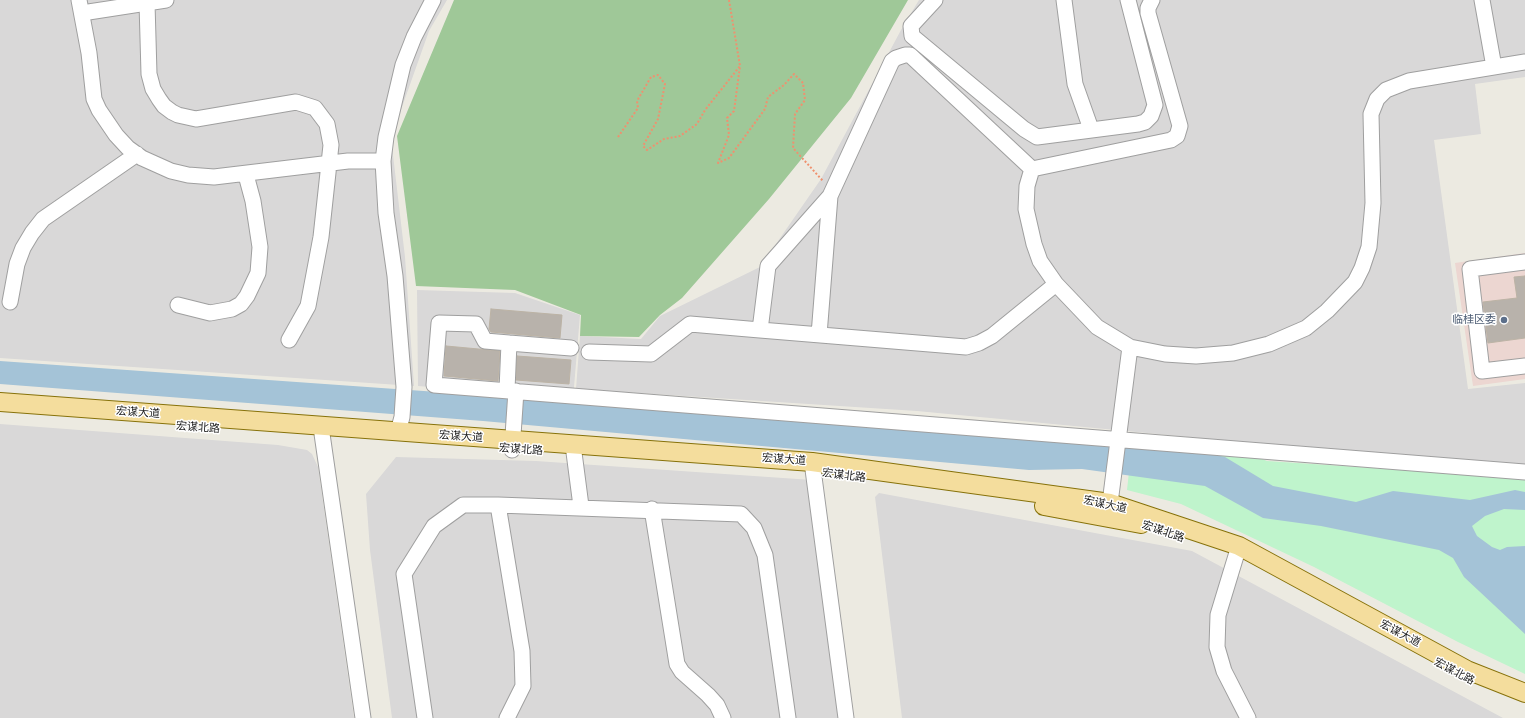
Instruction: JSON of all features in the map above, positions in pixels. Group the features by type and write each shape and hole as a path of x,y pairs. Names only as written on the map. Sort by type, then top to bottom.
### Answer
{"main road":[{"name":"宏谋大道","path":"0,402 322,432 400,425 512,445 813,467 1110,503 1237,551 1467,670 1525,694"},
{"name":"宏谋北路","path":"0,413 512,445"},
{"name":"宏谋北路","path":"813,467 866,478 1039,505 1135,522 1237,551 1473,683 1525,704"}],"street":[{"path":"166,0 147,3 80,7 94,99 107,123 128,148 155,164 188,175 214,177 246,175 348,161 383,161"},
{"path":"400,425 404,387 395,276 386,213 383,161 386,137 403,65 414,37 433,0"},
{"path":"935,0 913,24 911,31 915,39 1024,129 1037,137 1142,123 1148,120 1154,112 1155,105 1128,0"},
{"path":"1064,0 1075,84 1091,129"},
{"path":"1032,169 1171,140 1177,136 1180,126 1148,13 1148,8 1152,0"},
{"path":"1482,0 1494,67"},
{"path":"147,3 149,74 153,89 164,106 178,115 196,119 288,102 305,103 315,108 327,124 331,145 321,237 308,306 289,340"},
{"path":"760,330 768,266 831,194 892,61 905,55 910,55 1032,169"},
{"path":"1032,169 1028,186 1026,209 1034,244 1040,261 1056,284 1097,327 1130,347 1165,354 1196,356 1233,353 1269,344 1306,328 1327,311 1355,282 1362,268 1368,246 1373,203 1370,114 1377,99 1386,90 1409,81 1525,62"},
{"path":"10,302 17,264 23,248 40,224 56,209 137,154"},
{"path":"178,305 210,312 221,311 232,309 241,304 248,296 258,273 260,247 253,200 246,175"},
{"path":"819,335 831,194"},
{"path":"1525,262 1470,269 1482,371 1525,366"},
{"path":"589,352 651,354 690,324 951,347 973,346 992,336 1056,284"},
{"path":"571,348 485,341 476,324 439,323 434,385 512,390 1525,472"},
{"path":"509,343 512,390 512,445"},
{"path":"1110,503 1130,347"},
{"path":"322,432 363,718"},
{"path":"574,450 581,506"},
{"path":"813,467 846,718"},
{"path":"498,505 522,651 523,686 507,718"},
{"path":"425,718 404,574 434,526 463,506 498,505 581,506 741,514 754,528 765,555 788,718"},
{"path":"652,509 677,664 682,672 708,695 716,705 723,718"},
{"path":"1237,551 1218,615 1217,647 1224,671 1248,718"}],"path":[{"path":"729,0 740,66 734,111 727,118 729,135 718,163 729,158 765,109 768,96 784,85 794,74 803,83 805,100 795,114 793,148 831,194"},
{"path":"618,137 638,108 637,101 651,77 658,75 665,84 658,119 642,146 647,150 664,139 680,136 697,124 704,110 740,66"}],"shaded area":[{"path":"0,0 447,0 429,31 391,138 405,257 414,386 0,358"},
{"path":"919,0 1525,0 1525,77 1475,84 1481,134 1434,140 1468,389 1525,383 1525,465 1325,450 917,411 576,389 580,336 641,339 660,316 760,267 821,179 901,30"},
{"path":"1525,253 1525,379 1473,386 1455,263"},
{"path":"417,290 515,293 580,315 573,399 418,386"},
{"path":"0,424 278,445 307,450 312,454 318,467 354,718 0,718"},
{"path":"396,457 536,461 812,480 842,718 392,718 370,550 366,494"},
{"path":"879,493 1192,551 1503,718 902,718 875,497"}],"green space":[{"path":"454,0 908,0 851,98 769,199 682,298 660,315 639,337 580,336 581,315 515,290 416,286 397,136"},
{"path":"1133,435 1250,454 1267,461 1525,478 1525,674 1458,642 1314,567 1181,504 1127,490"}],"water":[{"path":"0,361 1158,443 1225,457 1273,486 1356,502 1393,491 1470,500 1515,490 1525,492 1525,510 1504,509 1485,516 1472,526 1477,536 1492,547 1500,550 1507,547 1525,546 1525,634 1464,577 1453,558 1439,550 1321,526 1263,518 1205,486 1082,469 1029,470 483,421 0,384"}],"building":[{"name":"临桂区委","path":"1525,276 1525,338 1488,343 1483,302 1517,298 1514,277"},
{"path":"491,309 562,315 560,338 491,332 489,329"},
{"path":"446,346 500,351 498,381 444,376"},
{"path":"517,356 571,360 569,384 516,380"}],"place":[{"name":"临桂区委","path":"1504,320"}]}
